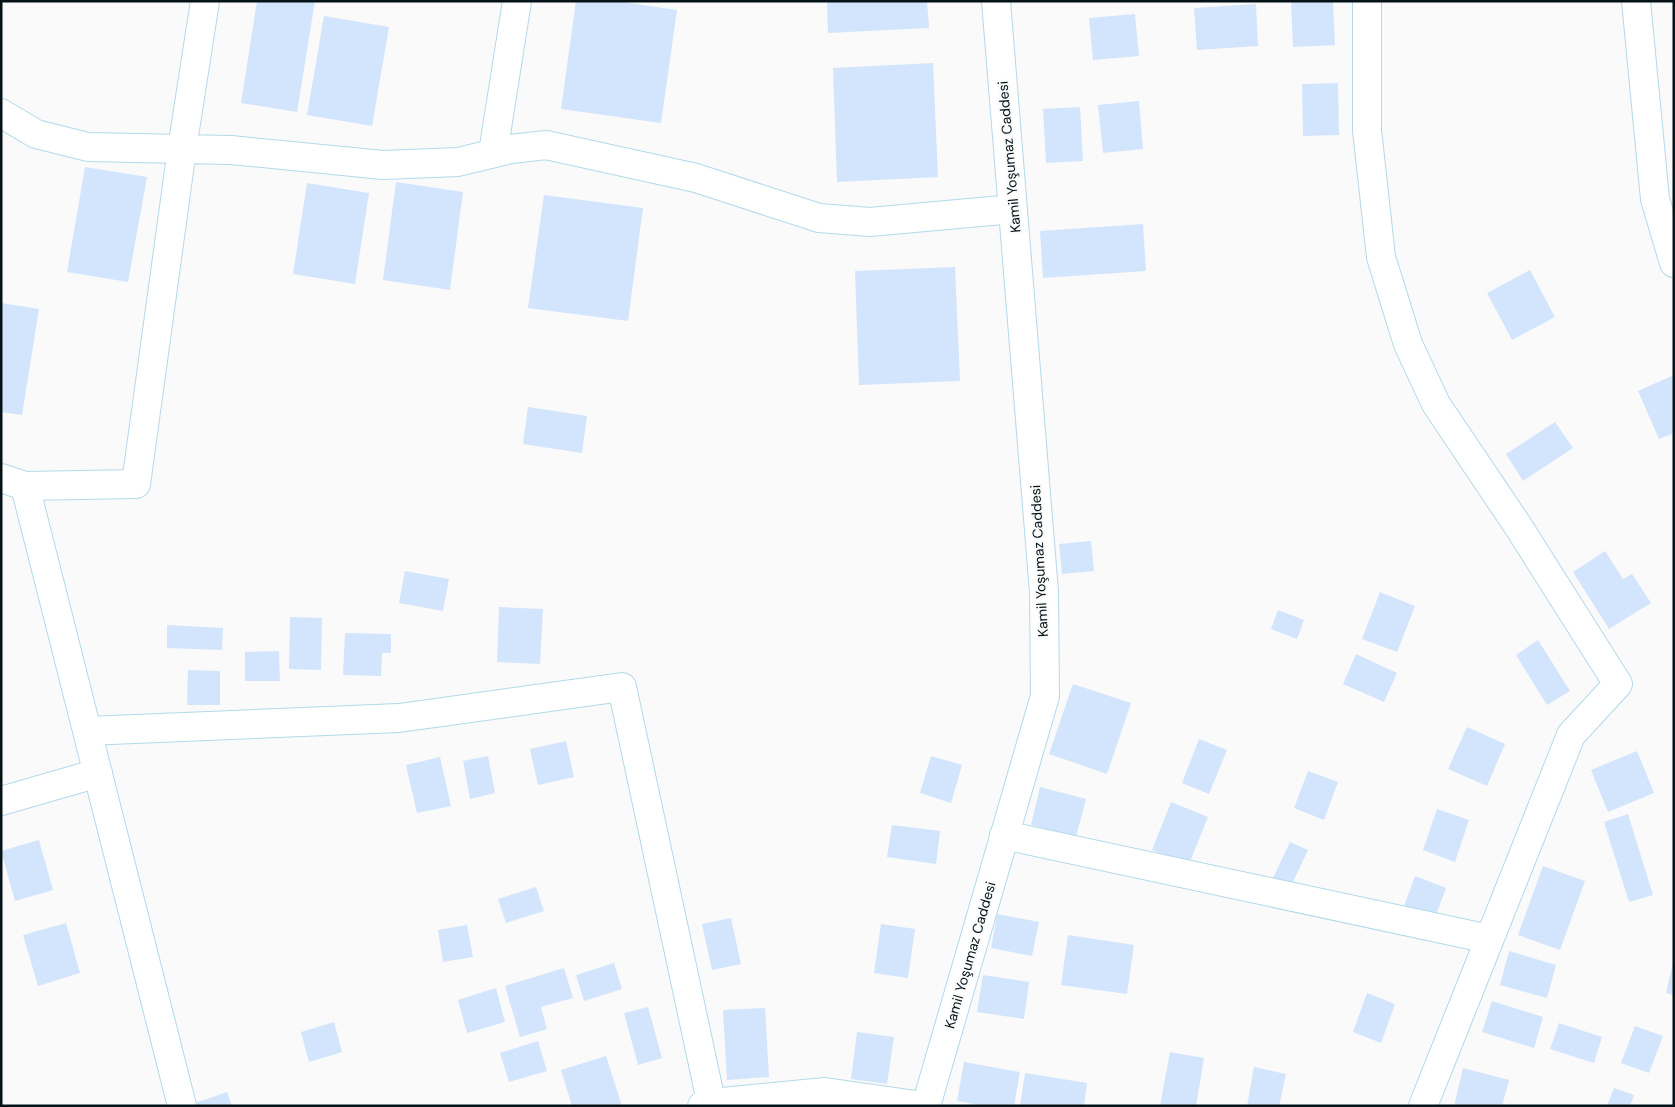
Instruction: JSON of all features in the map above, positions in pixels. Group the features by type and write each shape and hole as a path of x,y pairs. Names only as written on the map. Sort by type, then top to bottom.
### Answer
{"street":[{"path":"182,1106 87,731 13,482 136,484 182,149 205,1"},
{"path":"493,153 517,1"},
{"name":"Kamil Yoşumaz Caddesi","path":"925,1106 1045,696 1044,592 996,1"},
{"path":"1367,1 1367,130 1381,257 1408,344 1436,404 1518,526 1618,684 1571,736 1423,1106"},
{"path":"1636,1 1655,199 1669,230 1674,263"},
{"path":"1,113 36,134 88,147 231,150 383,165 458,162 511,149 546,145 696,178 819,218 870,222 1013,209"},
{"path":"87,731 399,718 622,687 709,1105 825,1092 925,1106"},
{"path":"1,800 98,773"},
{"path":"1004,835 1489,939"}],"building":[{"path":"257,1 315,1 297,112 241,103"},
{"path":"576,1 616,1 677,10 661,123 561,109"},
{"path":"827,1 927,1 929,28 828,33"},
{"path":"1291,1 1333,1 1335,45 1293,47"},
{"path":"1256,4 1258,46 1197,50 1194,8"},
{"path":"1135,14 1139,56 1093,60 1089,18"},
{"path":"324,16 389,27 372,126 307,115"},
{"path":"933,63 938,177 837,182 833,68"},
{"path":"1338,83 1339,135 1303,136 1302,84"},
{"path":"1139,101 1143,149 1103,153 1098,105"},
{"path":"1080,107 1083,161 1046,163 1043,109"},
{"path":"85,167 147,177 128,282 67,272"},
{"path":"396,182 463,192 450,290 383,280"},
{"path":"307,183 369,193 355,284 293,274"},
{"path":"544,195 643,208 628,321 528,308"},
{"path":"1143,224 1146,271 1043,278 1040,231"},
{"path":"955,267 960,381 859,385 855,271"},
{"path":"1530,270 1555,317 1512,340 1487,293"},
{"path":"1,303 39,309 22,415 1,412"},
{"path":"1674,375 1674,433 1659,439 1638,391"},
{"path":"528,407 587,416 582,453 523,444"},
{"path":"1555,422 1573,448 1523,481 1506,454"},
{"path":"1091,541 1094,571 1062,574 1059,544"},
{"path":"1605,551 1623,579 1632,574 1651,603 1609,629 1573,572"},
{"path":"405,571 449,579 443,611 399,603"},
{"path":"1380,592 1415,606 1397,652 1362,639"},
{"path":"499,607 543,609 540,664 497,662"},
{"path":"1278,610 1304,620 1297,639 1271,629"},
{"path":"290,617 322,618 321,670 289,669"},
{"path":"167,625 223,628 222,650 167,648"},
{"path":"345,633 391,634 391,653 382,653 381,676 343,675"},
{"path":"1538,640 1570,691 1547,705 1516,655"},
{"path":"279,651 280,681 245,681 245,652"},
{"path":"1356,654 1397,673 1384,702 1343,684"},
{"path":"188,670 220,671 220,705 187,705"},
{"path":"1073,684 1131,703 1107,774 1049,754"},
{"path":"1467,727 1505,744 1487,786 1448,769"},
{"path":"1199,739 1227,750 1209,794 1182,783"},
{"path":"566,741 574,777 538,785 530,749"},
{"path":"1637,751 1654,793 1608,812 1591,770"},
{"path":"488,756 495,793 470,799 463,761"},
{"path":"931,756 962,765 951,803 920,793"},
{"path":"440,757 451,806 417,813 406,765"},
{"path":"1308,771 1338,782 1324,820 1294,808"},
{"path":"1040,787 1086,799 1076,837 1031,825"},
{"path":"1171,802 1208,817 1189,864 1152,850"},
{"path":"1437,809 1469,820 1455,862 1423,850"},
{"path":"1628,814 1653,895 1629,902 1604,822"},
{"path":"892,825 940,831 936,864 887,857"},
{"path":"39,840 53,890 15,901 1,851"},
{"path":"1290,842 1308,850 1291,886 1273,878"},
{"path":"1543,866 1585,881 1560,950 1518,935"},
{"path":"1415,876 1446,888 1433,923 1402,912"},
{"path":"536,887 544,911 506,923 498,899"},
{"path":"997,914 1039,922 1032,956 991,948"},
{"path":"731,918 741,964 712,970 702,924"},
{"path":"66,923 80,973 38,986 23,935"},
{"path":"881,924 915,929 908,978 874,973"},
{"path":"467,925 473,957 443,962 438,930"},
{"path":"1068,935 1134,945 1127,994 1061,985"},
{"path":"1509,951 1556,965 1547,998 1500,985"},
{"path":"614,963 622,989 584,1001 576,975"},
{"path":"1674,964 1674,995 1666,993"},
{"path":"564,968 573,998 541,1007 547,1029 520,1037 505,986"},
{"path":"983,975 1029,982 1024,1019 977,1012"},
{"path":"496,988 505,1022 467,1033 458,1000"},
{"path":"1367,993 1395,1004 1381,1043 1353,1032"},
{"path":"1492,1001 1543,1017 1534,1048 1482,1032"},
{"path":"648,1007 662,1058 638,1065 624,1013"},
{"path":"765,1008 769,1077 727,1080 723,1010"},
{"path":"334,1022 342,1052 309,1062 301,1032"},
{"path":"1559,1023 1602,1037 1594,1063 1550,1049"},
{"path":"1635,1026 1663,1036 1649,1073 1621,1063"},
{"path":"857,1032 894,1037 887,1084 851,1079"},
{"path":"538,1041 547,1071 509,1082 500,1053"},
{"path":"1170,1052 1204,1058 1196,1106 1160,1106"},
{"path":"606,1056 622,1106 572,1106 561,1070"},
{"path":"964,1062 1020,1072 1014,1106 984,1106 957,1101"},
{"path":"1254,1067 1286,1074 1279,1106 1247,1106"},
{"path":"1463,1068 1509,1080 1502,1106 1454,1106"},
{"path":"1025,1073 1087,1083 1084,1106 1020,1106"},
{"path":"1614,1088 1634,1095 1630,1106 1607,1106"},
{"path":"227,1092 232,1106 196,1106 195,1103"}]}
